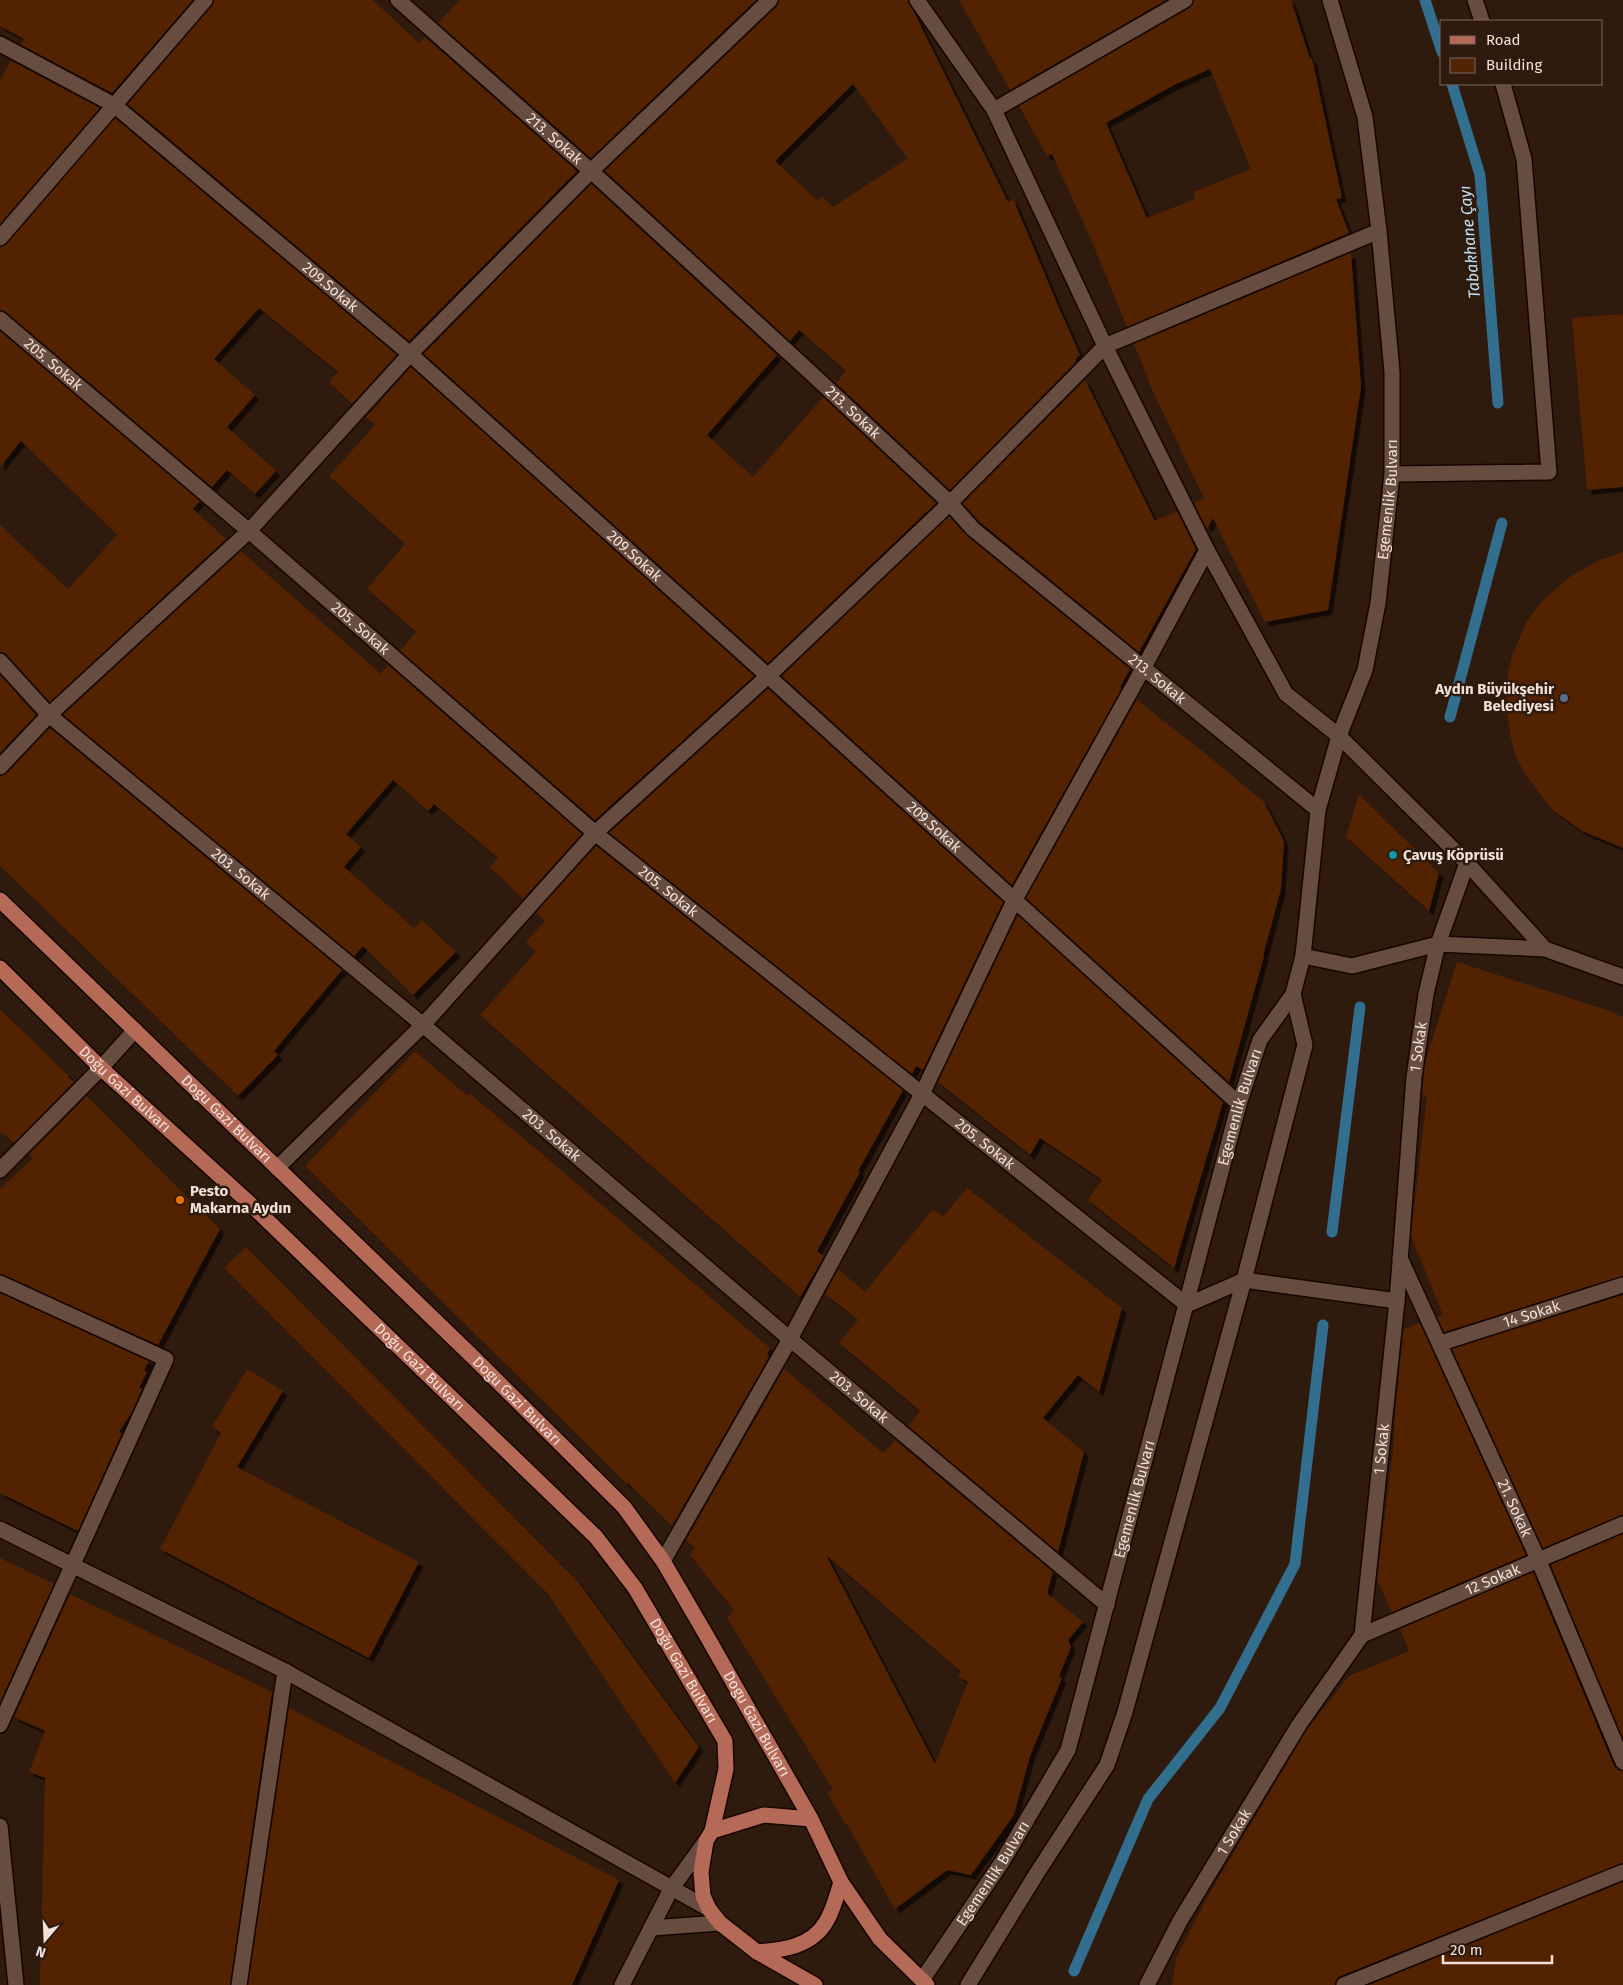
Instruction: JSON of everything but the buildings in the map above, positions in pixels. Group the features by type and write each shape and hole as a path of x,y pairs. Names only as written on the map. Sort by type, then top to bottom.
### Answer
{"main road":[{"name":"Dogu Gazi Bulvarı","path":"0,900 475,1359 624,1507 663,1561 811,1819 842,1882 880,1939 924,1983"},
{"name":"Doğu Gazi Bulvarı","path":"0,968 101,1068 254,1207 596,1537 635,1588 725,1741 726,1770 701,1872 703,1896 709,1909 720,1923 757,1952 815,1985"},
{"path":"709,1836 764,1815 811,1819"},
{"path":"757,1952 790,1949 814,1936 826,1923 842,1882"}],"street":[{"path":"0,238 205,0"},
{"name":"213. Sokak","path":"398,0 591,171 950,503 973,529 1318,810"},
{"path":"917,0 994,110 1106,346 1206,550 1286,694 1339,736 1468,862 1545,949"},
{"path":"994,110 1186,0"},
{"name":"Egemenlik Bulvarı","path":"924,1983 1002,1862 1068,1750 1239,1104 1260,1040 1293,994 1302,956 1318,810 1339,736 1365,670 1369,651 1378,603 1392,474 1392,372 1379,231 1365,117 1330,0"},
{"path":"1475,0 1482,20"},
{"path":"0,767 49,714 249,531 410,354 591,171 763,2"},
{"name":"209.Sokak","path":"0,44 114,105 410,354 1239,1104"},
{"path":"1392,474 1549,472 1524,159 1503,85"},
{"path":"277,1168 423,1025 596,833 768,676 950,503 1106,346 1379,231"},
{"name":"205. Sokak","path":"0,319 249,531 596,833 1187,1305"},
{"path":"663,1561 790,1339 922,1094 1014,901 1144,668 1206,550"},
{"name":"203. Sokak","path":"0,661 49,714 423,1025 790,1339 1107,1605"},
{"name":"1 Sokak","path":"1148,1985 1180,1920 1293,1733 1362,1635 1396,1301 1414,1076 1426,994 1438,944 1468,862"},
{"path":"1302,956 1352,966 1438,944 1545,949 1623,977"},
{"name":"Egemenlik Bulvarı","path":"968,1985 1037,1872 1107,1765 1125,1712 1244,1280 1306,1045 1293,994"},
{"path":"0,1170 6,1153 101,1068 135,1030"},
{"name":"21. Sokak","path":"1400,1257 1441,1343 1538,1559 1623,1762"},
{"path":"1187,1305 1244,1280 1396,1301"},
{"path":"0,1283 166,1360 0,1725"},
{"name":"14 Sokak","path":"1441,1343 1623,1285"},
{"name":"12 Sokak","path":"1362,1635 1623,1524"},
{"path":"0,1529 285,1671 709,1909"},
{"path":"240,1985 285,1671"},
{"path":"0,1826 2,1827 16,1985"},
{"path":"622,1985 671,1889 709,1836"},
{"path":"1344,1985 1623,1872"},
{"path":"652,1928 720,1923"}],"waterway":[{"name":"Tabakhane Çayı","path":"1425,0 1440,46"},
{"name":"Tabakhane Çayı","path":"1452,85 1480,175 1498,403"},
{"path":"1450,717 1502,523"},
{"path":"1332,1232 1360,1007"},
{"path":"1074,1971 1148,1799 1220,1708 1295,1564 1323,1325"}],"place":[{"name":"Aydın Büyükşehir Belediyesi","path":"1564,698"},
{"name":"Çavuş Köprüsü","path":"1393,855"},
{"name":"Pesto Makarna Aydın","path":"180,1200"}]}
